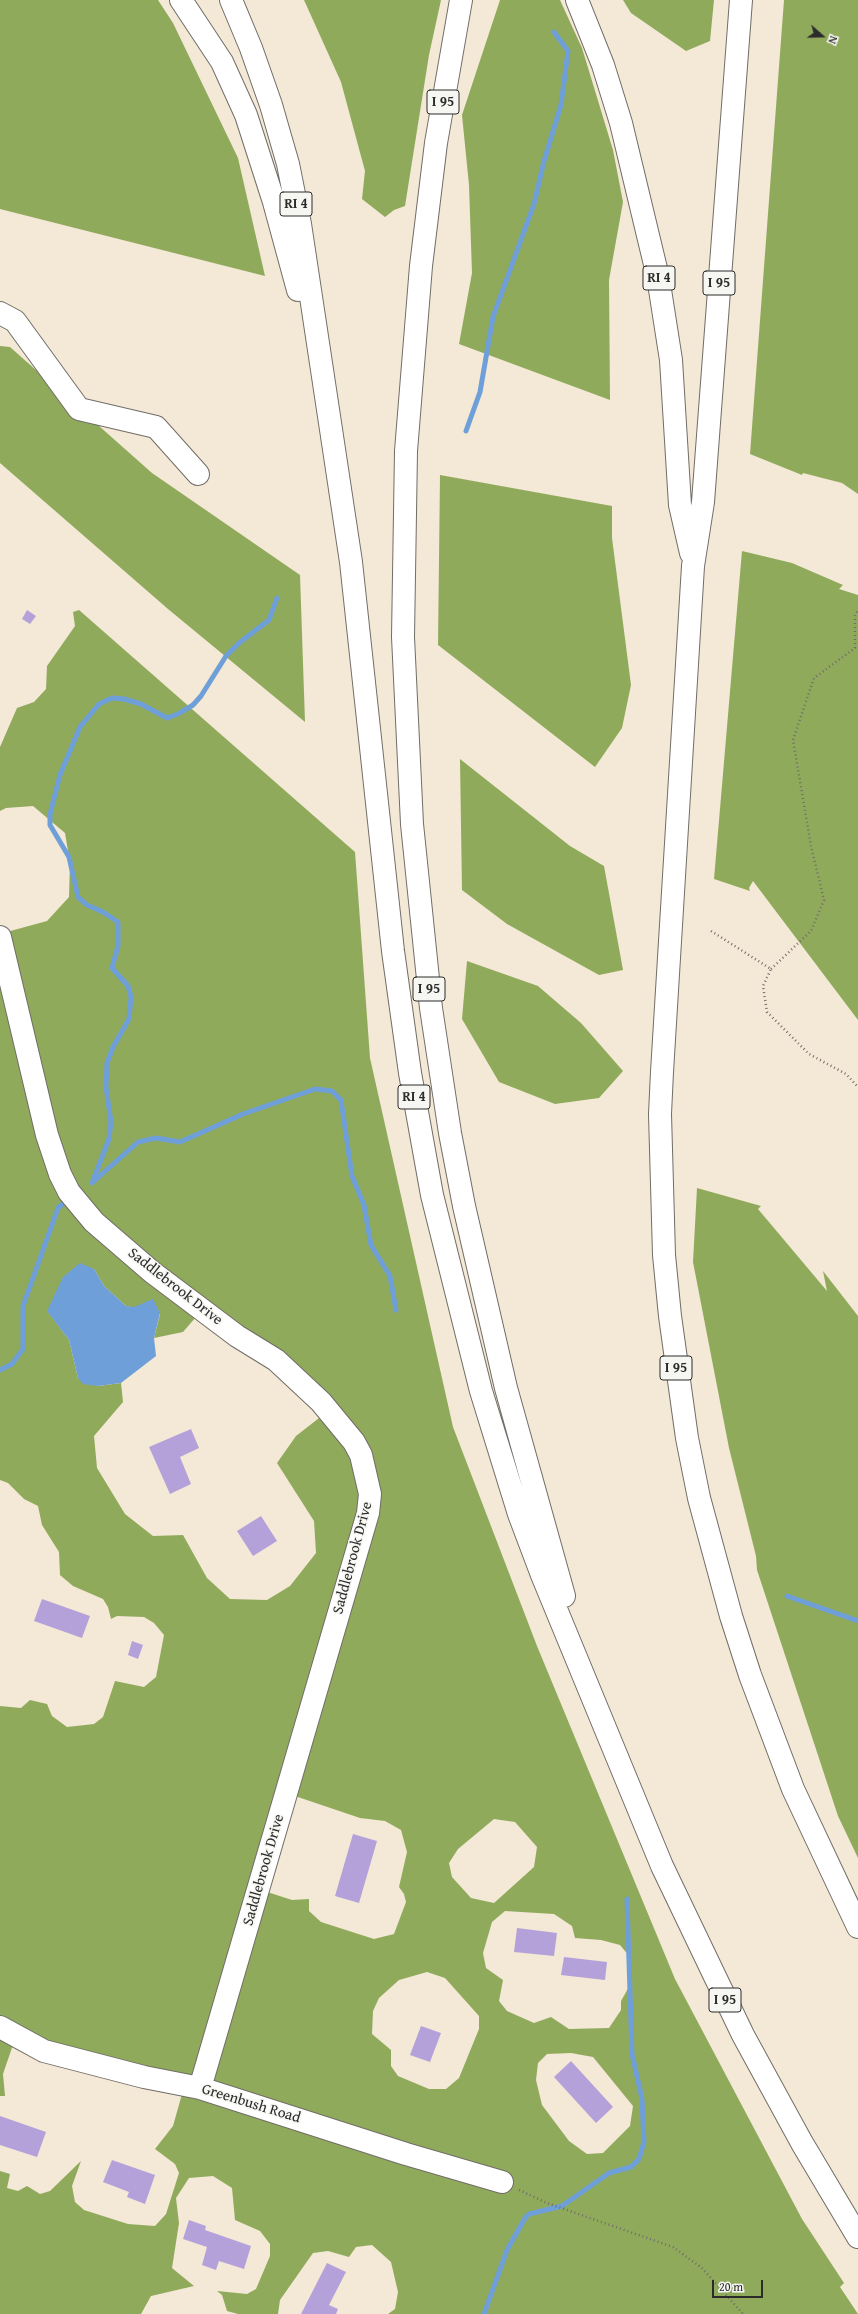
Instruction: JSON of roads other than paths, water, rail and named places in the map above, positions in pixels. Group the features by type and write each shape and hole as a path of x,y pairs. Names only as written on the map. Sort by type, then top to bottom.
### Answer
{"main road":[{"path":"181,0 222,62 256,143 282,232 328,416"},
{"name":"RI 4","path":"231,0 262,76 288,164 300,224 355,598 400,1012 432,1195 481,1391 520,1514 544,1582 614,1752"},
{"name":"I 95","path":"461,0 439,128 420,266 406,451 403,637 408,762 417,885 440,1069 450,1133 477,1268 506,1388 539,1511 614,1752 662,1866 714,1979 772,2089 858,2237"},
{"name":"RI 4","path":"577,0 603,65 621,123 658,277 671,360 680,505 693,566"},
{"name":"I 95","path":"741,0 703,502 693,566 660,1114 661,1194 670,1316 687,1438 699,1498 731,1616 755,1690 793,1789 858,1927"},
{"path":"0,313 15,321 79,409 156,427 198,474"},
{"name":"Saddlebrook Drive","path":"0,937 46,1135 60,1174 69,1192 94,1222 152,1272 237,1336 276,1360 321,1402 354,1442 361,1455 370,1494 368,1513 200,2088"},
{"name":"Greenbush Road","path":"0,2027 44,2051 151,2078 200,2088 406,2154 502,2182"}],"water":[{"path":"80,1263 94,1269 104,1286 126,1306 134,1307 153,1299 160,1313 154,1338 156,1356 121,1383 98,1386 83,1384 78,1378 69,1340 47,1311 63,1277"}],"waterway":[{"path":"466,431 480,392 493,317 534,204 544,161 561,105 568,51 554,32"},
{"path":"92,1183 109,1139 111,1122 106,1087 107,1063 113,1047 129,1019 131,997 128,986 112,968 118,946 118,922 103,912 87,905 78,897 69,857 50,825 50,814 60,775 80,727 99,704 112,698 124,699 141,704 167,718 178,714 193,705 201,696 226,656 239,643 269,620 277,598"},
{"path":"93,1182 138,1142 156,1138 180,1142 243,1114 315,1089 332,1091 341,1100 352,1176 364,1205 371,1245 390,1276 396,1310"},
{"path":"0,1370 12,1364 23,1349 23,1306 58,1208 66,1201"},
{"path":"787,1596 858,1621"},
{"path":"484,2314 507,2250 525,2218 529,2214 562,2206 609,2173 631,2167 639,2159 644,2142 642,2099 632,2054 627,1899"}]}
